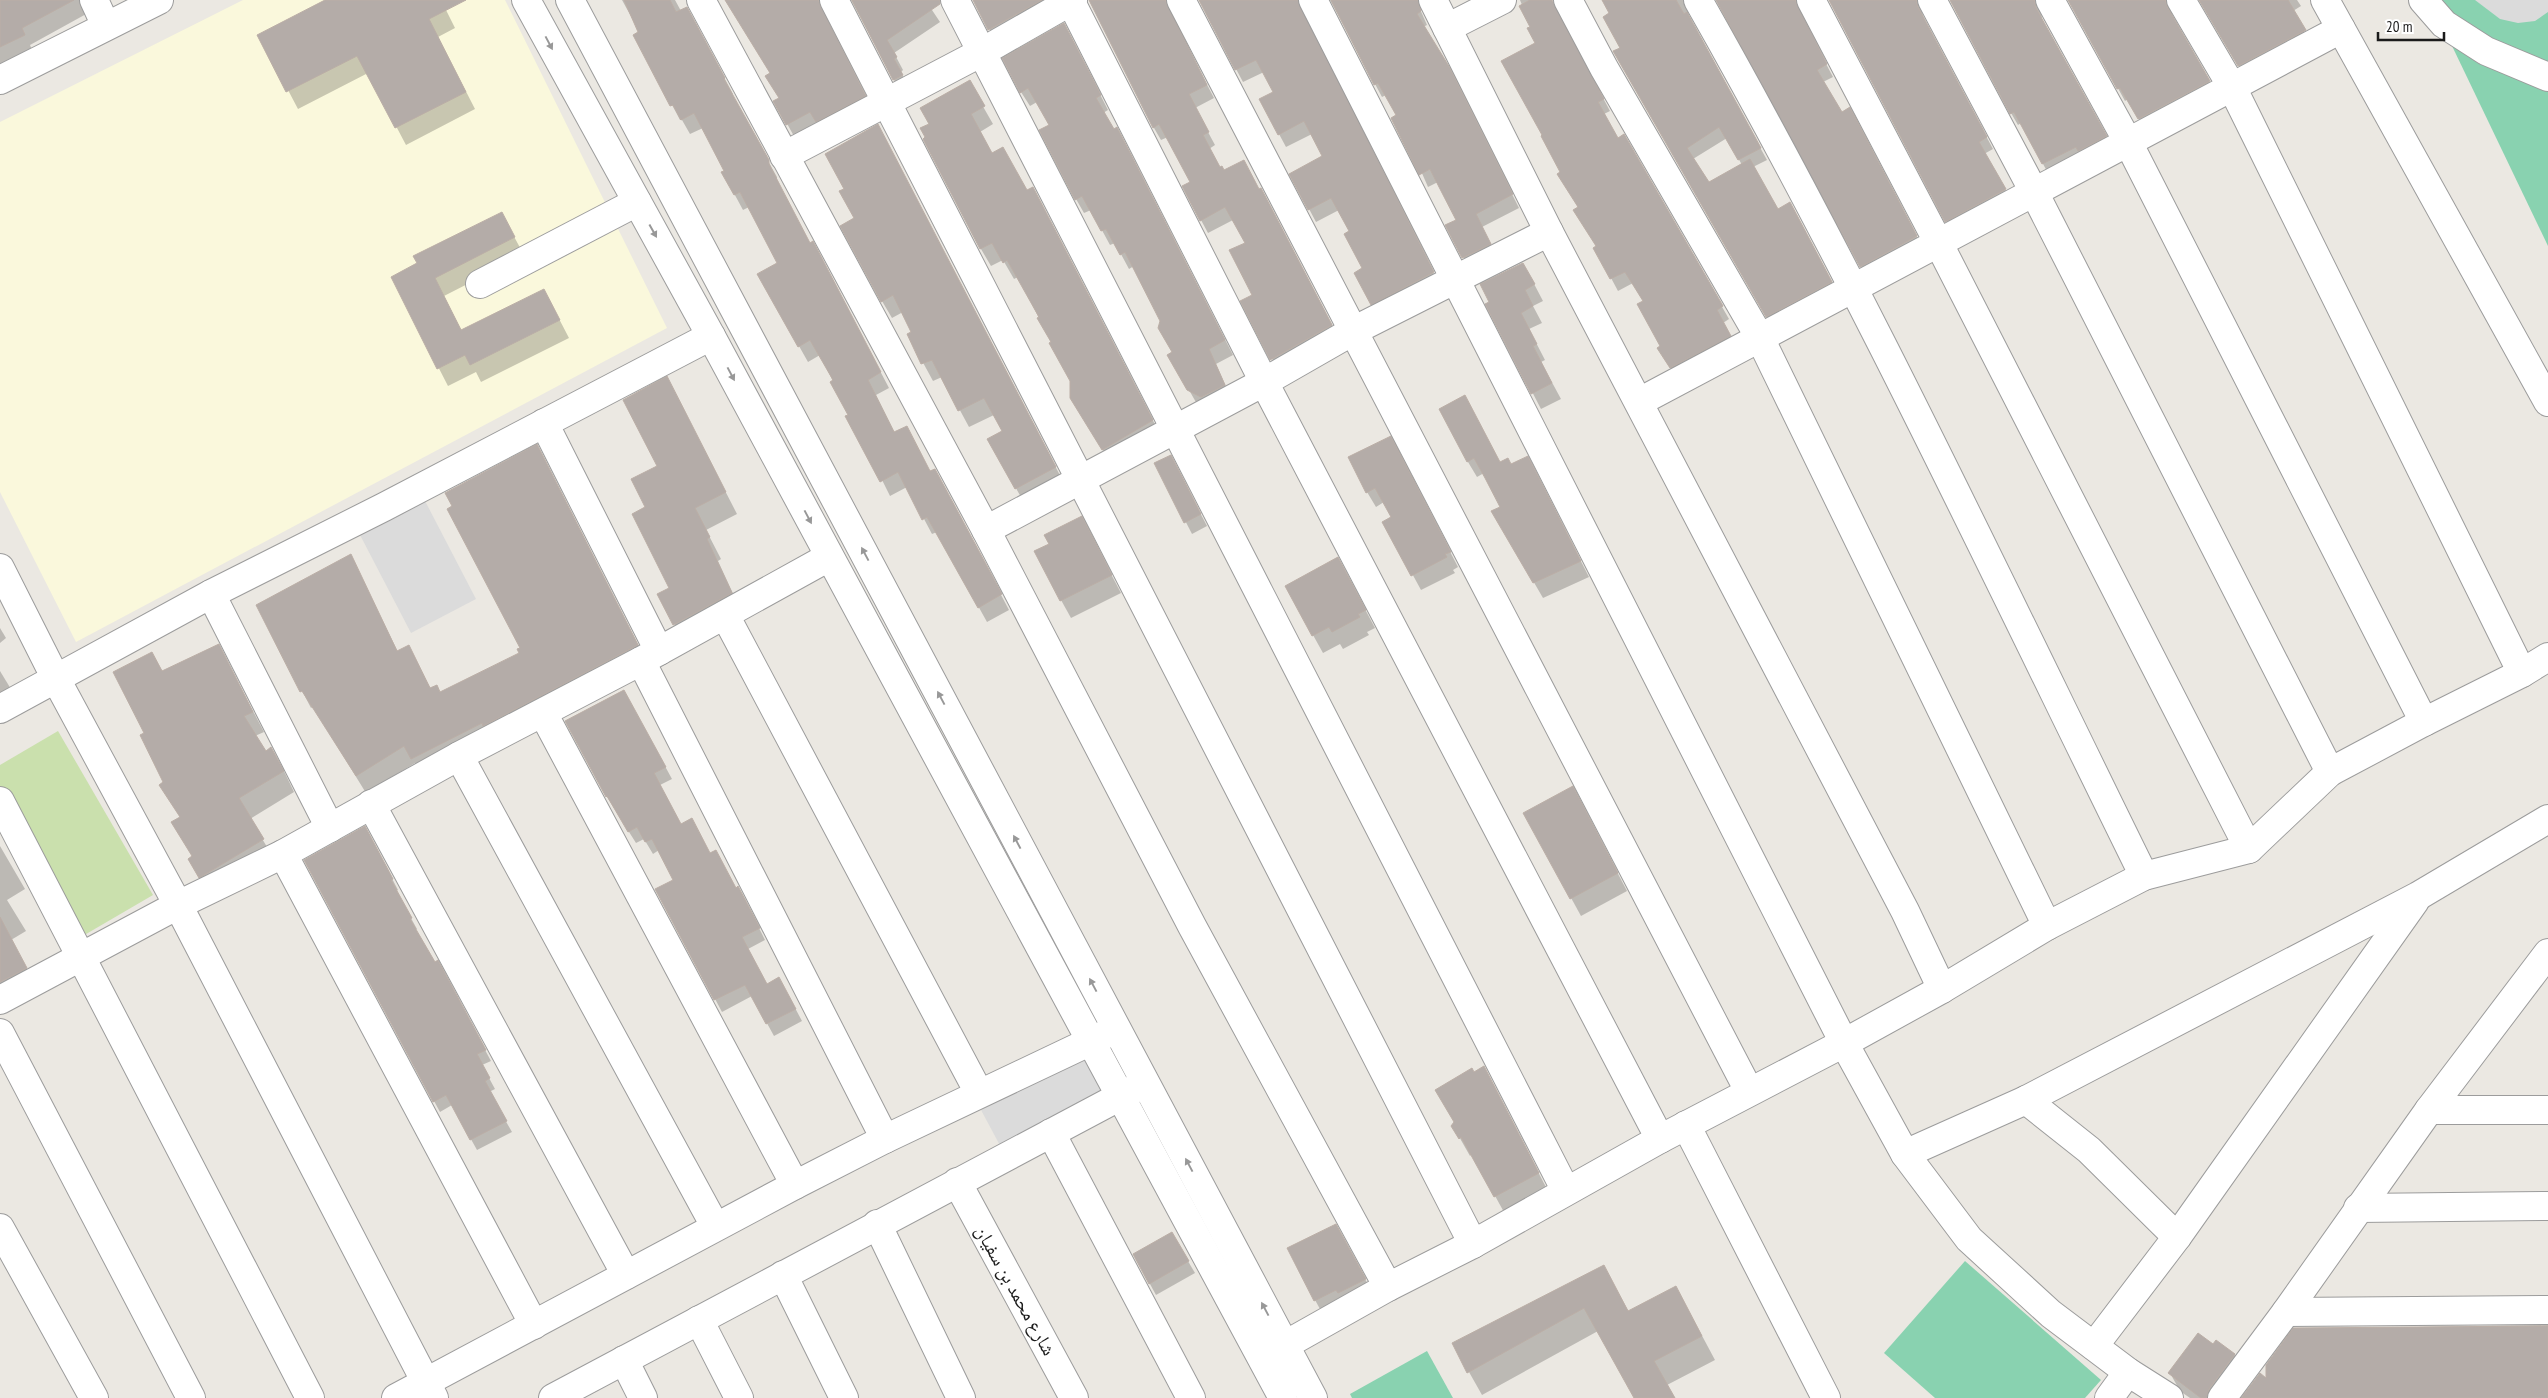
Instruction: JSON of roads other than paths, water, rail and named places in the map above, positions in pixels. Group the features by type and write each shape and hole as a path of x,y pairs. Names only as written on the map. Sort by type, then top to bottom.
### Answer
{"street":[{"path":"94,0 106,26"},
{"path":"0,80 159,0"},
{"path":"526,0 711,336 1282,1398"},
{"path":"570,0 1313,1398"},
{"path":"701,0 986,530 1192,926 1388,1287"},
{"path":"834,0 885,104 1081,479 1473,1244"},
{"path":"955,0 1174,430 1566,1190"},
{"path":"784,156 982,52 1071,0 1264,382 1660,1139"},
{"path":"1181,0 1749,1091"},
{"path":"1312,0 1844,1043 1905,1154 1969,1239 2051,1314 2128,1372 2169,1398"},
{"path":"1433,0 1549,232 1900,902 1942,989"},
{"path":"1448,28 1502,0"},
{"path":"1568,0 1609,76 1760,338 2047,926"},
{"path":"1698,0 1755,100 1854,288 2144,876"},
{"path":"1811,0 1938,242 2249,849"},
{"path":"1932,0 2034,192 2330,772"},
{"path":"2050,0 2128,142 2424,722"},
{"path":"2181,0 2232,87 2522,673"},
{"path":"2325,0 2548,402"},
{"path":"2423,0 2444,24 2486,51 2548,77"},
{"path":"1639,402 2341,29"},
{"path":"480,284 637,202"},
{"path":"986,530 1264,382 1353,331 1549,232"},
{"path":"0,709 211,594 711,336"},
{"path":"544,423 650,656 885,1139"},
{"path":"0,1000 178,905 283,854 459,756 725,616 829,558"},
{"path":"0,568 56,679 178,905 430,1390"},
{"path":"211,594 330,828"},
{"path":"725,616 979,1094"},
{"path":"1284,1345 1388,1287 1473,1244 1566,1190 1749,1091 1844,1043 1942,989 2047,926 2144,876 2249,849 2330,772 2522,673 2548,657"},
{"path":"543,712 795,1185"},
{"path":"459,756 715,1226"},
{"path":"0,801 83,957 310,1398"},
{"path":"371,804 626,1275"},
{"path":"1905,1154 2026,1100 2418,896 2548,819"},
{"path":"283,854 534,1325"},
{"path":"2094,1346 2177,1237 2418,896"},
{"path":"2222,1398 2286,1312 2429,1110 2548,953"},
{"path":"396,1398 430,1390 534,1325 715,1226 885,1139 1116,1028"},
{"path":"0,1033 191,1398"},
{"path":"553,1398 1145,1083"},
{"path":"2026,1100 2089,1150 2177,1237"},
{"path":"2429,1110 2548,1110"},
{"path":"1686,1125 1826,1398"},
{"path":"1051,1133 1191,1398"},
{"name":"شارع محمد بن سفيان","path":"957,1182 1074,1398"},
{"path":"2358,1208 2548,1206"},
{"path":"877,1224 961,1398"},
{"path":"0,1228 94,1398"},
{"path":"783,1275 844,1398"},
{"path":"2286,1312 2548,1310"},
{"path":"699,1320 739,1398"},
{"path":"624,1360 643,1398"},
{"path":"2109,1398 2128,1372"}]}
